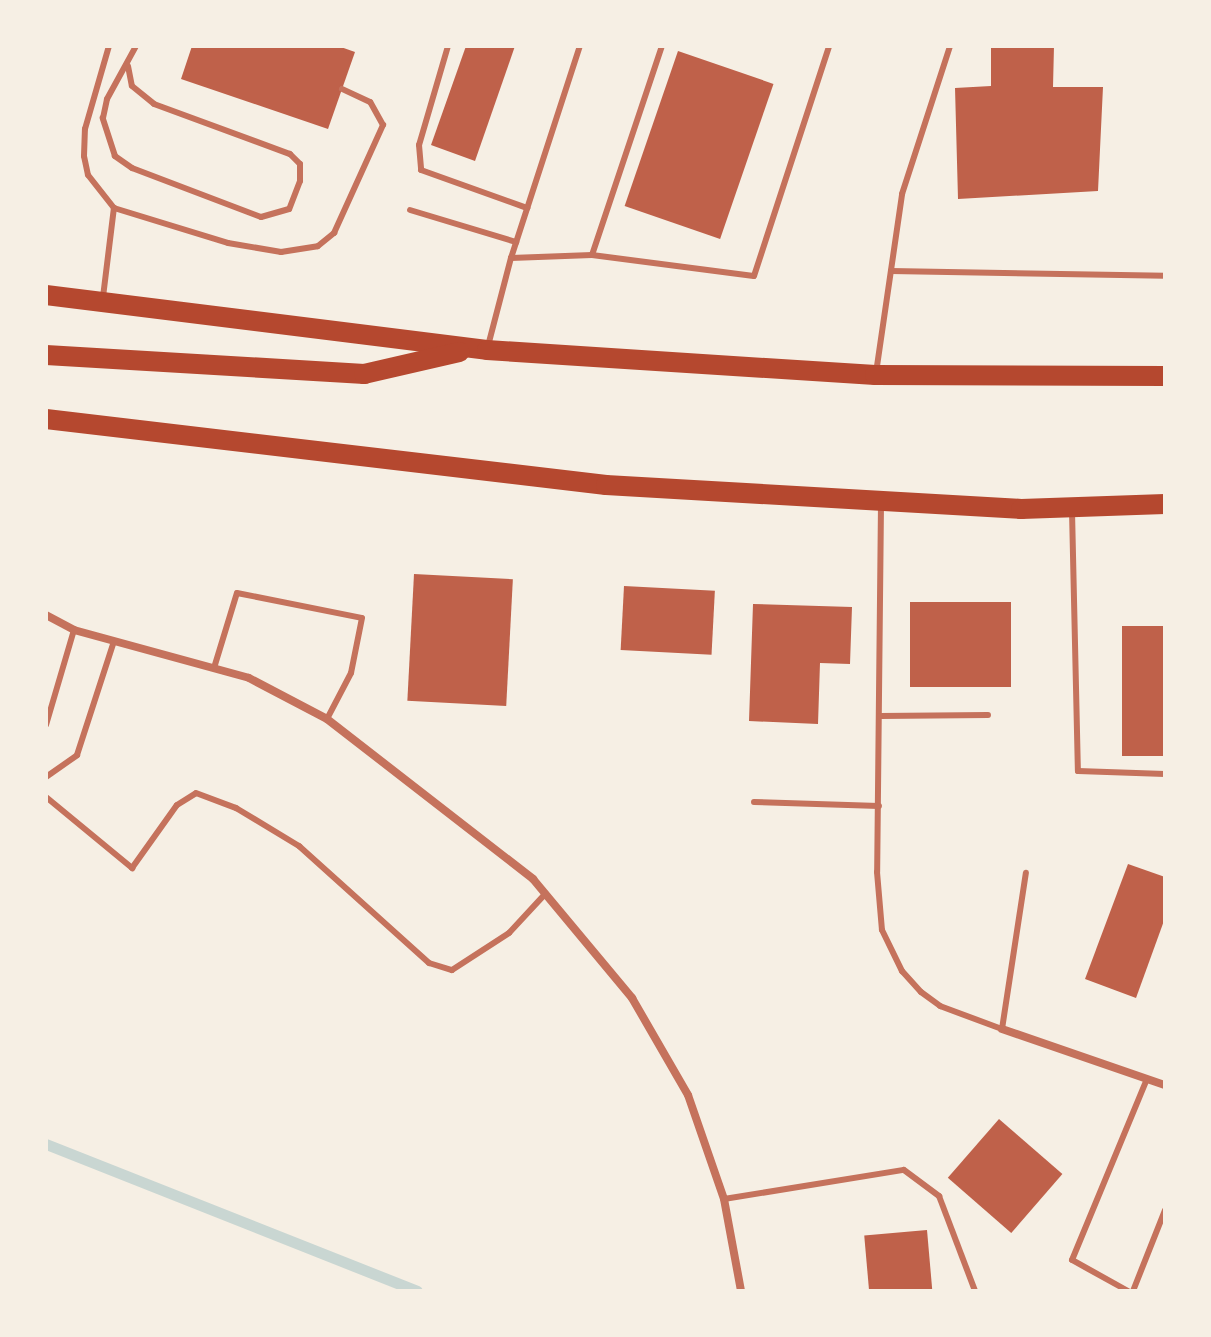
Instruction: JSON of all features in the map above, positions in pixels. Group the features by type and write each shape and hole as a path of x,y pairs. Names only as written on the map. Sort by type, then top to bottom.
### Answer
{"main road":[{"path":"46,295 481,349 875,375 1165,376"},
{"path":"46,355 364,374 481,349"},
{"path":"46,419 606,485 881,504 1072,508 1165,504"}],"street":[{"path":"46,615 74,630 249,678 327,719 415,782 546,893 632,998 688,1095 724,1199 741,1291"},
{"path":"1002,1029 1165,1085"}],"lane":[{"path":"109,46 85,129 84,156 88,175 114,208 228,243 281,252 318,246 334,233 383,125 370,102 342,89"},
{"path":"128,66 132,86 154,104 290,154 300,164 300,181 289,209 261,217 132,168 115,156 103,118 107,99 128,66 136,46"},
{"path":"448,46 419,145 421,170 527,208"},
{"path":"481,349 580,46"},
{"path":"592,255 662,46"},
{"path":"511,258 592,255 754,276 829,46"},
{"path":"875,375 902,194 950,46"},
{"path":"102,302 114,208"},
{"path":"410,210 516,242"},
{"path":"891,271 1165,276"},
{"path":"881,504 879,806 882,930 902,971 940,1006 1002,1029 1026,873"},
{"path":"1072,508 1078,771 1165,774"},
{"path":"214,668 237,593 362,618 351,673 327,719"},
{"path":"46,725 74,630"},
{"path":"46,777 77,755 114,641"},
{"path":"880,716 988,715"},
{"path":"46,797 132,868 177,805 196,793 236,808 299,846 429,963 452,970 509,933 546,893"},
{"path":"754,802 879,806"},
{"path":"1147,1079 1072,1260 1131,1291 1165,1210"},
{"path":"724,1199 904,1170 939,1196 975,1291"}],"building":[{"path":"192,46 338,46 355,52 328,129 181,79"},
{"path":"466,46 515,46 475,161 431,145"},
{"path":"991,46 1054,46 1053,87 1103,87 1098,191 958,199 955,88 991,86"},
{"path":"678,51 773,84 720,239 625,206"},
{"path":"414,574 513,579 506,706 407,701"},
{"path":"624,586 715,591 712,655 621,650"},
{"path":"910,602 1011,602 1011,687 910,687"},
{"path":"753,604 852,607 850,664 820,663 818,724 749,721"},
{"path":"1122,626 1165,626 1165,756 1122,756"},
{"path":"1128,864 1165,877 1165,918 1136,998 1085,979"},
{"path":"999,1119 1062,1174 1011,1233 948,1178"},
{"path":"927,1230 932,1291 869,1291 864,1235"}],"waterway":[{"path":"46,1144 417,1291"}]}
